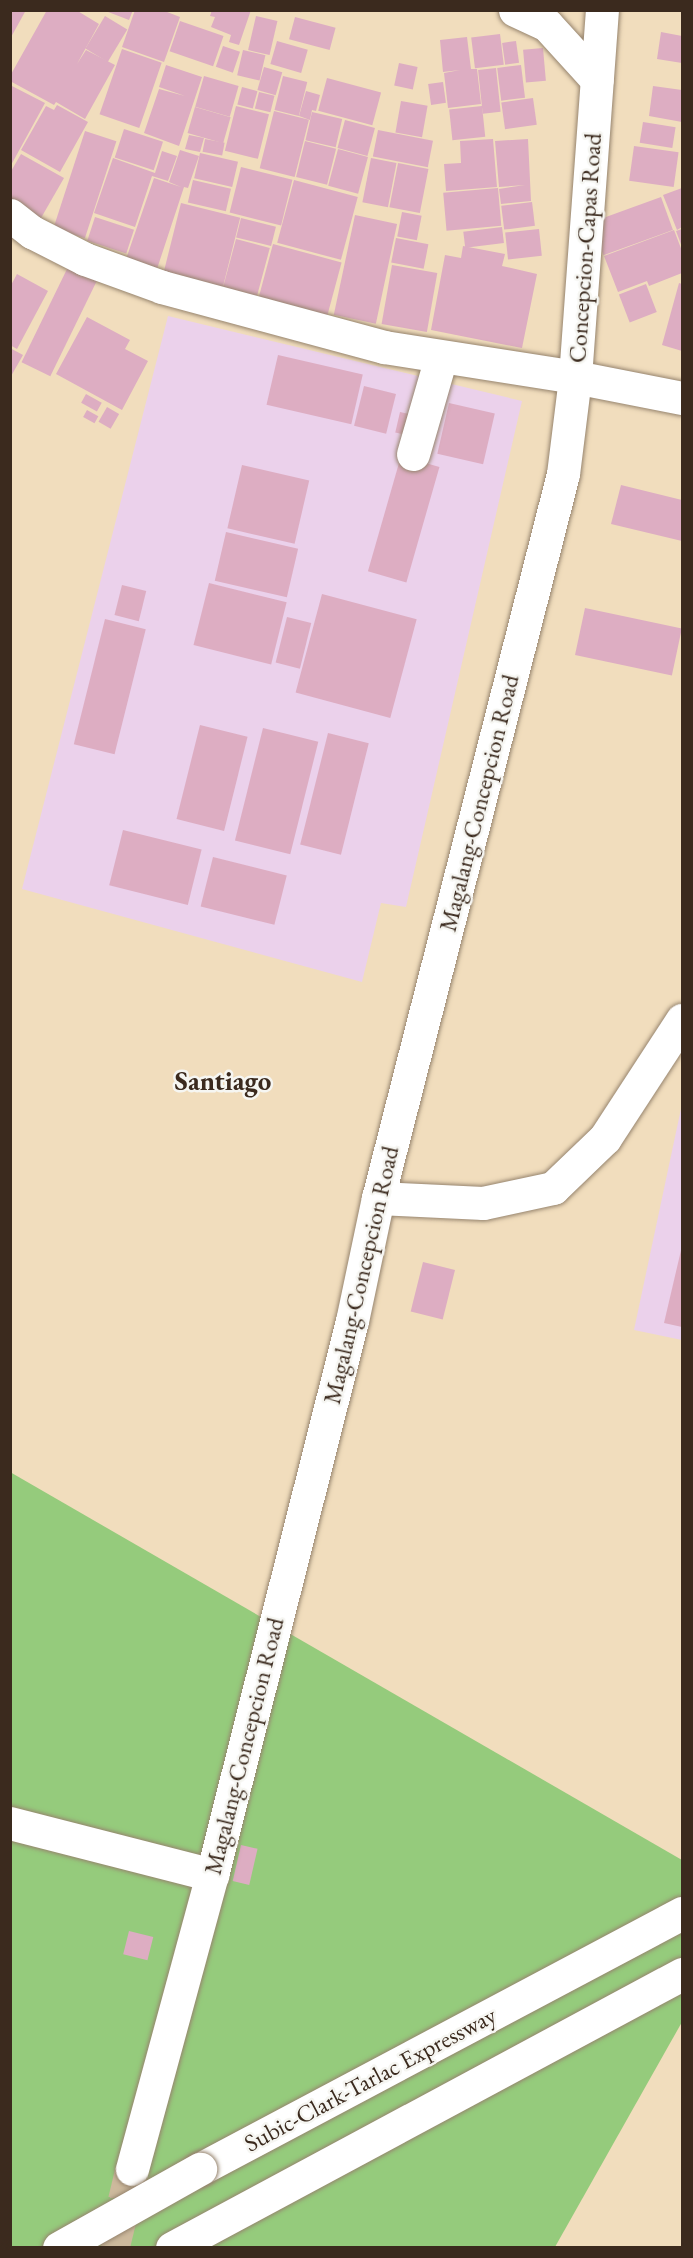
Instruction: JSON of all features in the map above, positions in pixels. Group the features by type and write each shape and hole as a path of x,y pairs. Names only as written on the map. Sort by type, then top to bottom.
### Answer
{"main road":[{"path":"515,10 547,25 597,80"},
{"name":"Concepcion-Capas Road","path":"601,24 575,377 682,398"},
{"path":"10,215 32,232 85,259 162,287 384,347 575,377"},
{"path":"412,454 441,357"},
{"name":"Magalang-Concepcion Road","path":"132,2169 212,1875 352,1321 378,1198 563,474 575,377"},
{"path":"378,1198 483,1203 553,1188 605,1138 682,1020"},
{"path":"10,1823 212,1875"},
{"name":"Subic-Clark-Tarlac Expressway","path":"59,2247 200,2169 682,1914"},
{"path":"178,2244 682,1974"}],"shaded area":[{"path":"168,316 522,401 406,907 381,903 362,982 22,889"},
{"path":"682,1104 682,1340 634,1330"}],"green space":[{"path":"10,1472 682,1860 682,2022 555,2247 11,2247"}],"building":[{"path":"10,10 26,10 10,39"},
{"path":"47,10 76,10 99,24 77,64 86,50 115,65 85,119 56,102 54,105 10,81 10,76"},
{"path":"103,10 133,10 129,20"},
{"path":"135,10 162,10 180,17 164,62 122,47"},
{"path":"212,10 251,10 239,45 229,42 231,35 211,27 215,17 210,16"},
{"path":"105,16 127,29 108,62 85,49"},
{"path":"256,16 277,21 270,55 248,50"},
{"path":"295,17 336,28 330,50 289,39"},
{"path":"180,21 223,36 213,66 170,51"},
{"path":"661,32 682,36 682,63 657,59"},
{"path":"500,34 504,65 475,68 471,38"},
{"path":"467,37 471,69 477,69 481,104 448,108 444,73 460,70 443,72 440,40"},
{"path":"277,41 308,50 301,73 270,64"},
{"path":"516,41 519,63 505,65 502,43"},
{"path":"223,46 240,52 233,73 216,67"},
{"path":"543,48 546,81 526,83 523,50"},
{"path":"122,49 162,63 139,128 100,114"},
{"path":"243,50 265,55 260,81 237,75"},
{"path":"399,63 418,67 413,89 394,85"},
{"path":"166,65 202,77 179,146 144,133 159,89 185,96 159,87"},
{"path":"521,65 525,98 501,101 497,68"},
{"path":"264,67 282,72 276,95 257,90"},
{"path":"496,68 501,112 483,114 478,70"},
{"path":"204,76 239,86 230,117 195,107"},
{"path":"283,76 307,82 299,116 275,110"},
{"path":"327,78 381,92 372,125 318,111"},
{"path":"443,82 446,103 431,105 428,84"},
{"path":"10,85 45,103 10,167"},
{"path":"653,86 682,90 682,122 649,116"},
{"path":"242,87 257,91 253,109 237,104"},
{"path":"306,91 320,95 316,111 312,110 310,120 299,116"},
{"path":"259,92 275,96 270,112 255,108"},
{"path":"533,98 537,125 505,129 501,102"},
{"path":"401,101 428,106 422,137 395,133"},
{"path":"57,105 88,122 60,172 21,150 46,106 54,110"},
{"path":"236,106 269,114 258,159 225,151"},
{"path":"482,106 485,137 452,140 449,109"},
{"path":"195,107 231,117 223,143 188,133"},
{"path":"274,111 309,120 295,177 260,168"},
{"path":"312,112 342,119 336,147 305,140"},
{"path":"345,120 375,128 367,156 337,148"},
{"path":"643,122 676,127 672,148 640,143"},
{"path":"124,129 163,142 154,170 115,158"},
{"path":"378,130 433,141 428,167 373,157"},
{"path":"85,131 116,141 85,238 53,228"},
{"path":"189,135 204,138 200,152 185,149"},
{"path":"205,139 225,143 222,156 203,152"},
{"path":"493,139 497,187 446,191 444,164 461,163 460,141"},
{"path":"528,139 531,201 501,204 499,189 525,185 499,187 495,141"},
{"path":"305,141 336,149 327,185 296,177"},
{"path":"634,146 679,152 674,187 629,181"},
{"path":"338,149 368,157 358,194 328,186"},
{"path":"180,150 199,156 188,188 184,187 156,272 125,262 154,178 181,187 169,182"},
{"path":"162,151 177,156 168,181 152,176 135,227 94,213 113,158 155,173"},
{"path":"200,153 238,162 232,187 194,178"},
{"path":"21,154 64,178 41,218 10,201 10,173"},
{"path":"371,158 397,163 388,207 362,202"},
{"path":"398,163 428,169 420,213 389,207"},
{"path":"241,167 292,180 281,225 230,213"},
{"path":"193,180 231,189 226,211 188,202"},
{"path":"294,180 358,197 341,260 277,243"},
{"path":"498,188 501,226 447,231 443,193"},
{"path":"682,188 682,227 677,230 663,195"},
{"path":"661,197 673,230 603,255 591,222"},
{"path":"532,202 535,226 504,230 501,206"},
{"path":"181,203 240,218 223,289 163,274"},
{"path":"402,212 422,216 417,240 397,237"},
{"path":"355,215 397,224 376,324 334,315"},
{"path":"95,217 134,230 126,253 87,241"},
{"path":"241,218 276,227 271,246 236,237"},
{"path":"502,227 504,243 465,248 463,232"},
{"path":"539,229 542,256 508,259 505,233"},
{"path":"682,229 682,247 676,231"},
{"path":"674,230 682,251 682,273 649,286 647,281 618,292 604,256"},
{"path":"396,238 428,244 424,269 391,263"},
{"path":"236,239 270,248 255,302 222,293"},
{"path":"273,244 342,262 326,320 257,302"},
{"path":"463,246 505,254 502,266 537,274 522,348 431,330 445,255 461,258"},
{"path":"392,265 437,273 427,332 382,324"},
{"path":"68,267 97,281 50,376 22,362"},
{"path":"17,274 48,291 17,349 10,345 10,287"},
{"path":"679,283 682,284 682,351 662,345"},
{"path":"646,284 657,312 630,322 619,294"},
{"path":"87,317 130,340 125,349 148,361 122,410 56,374"},
{"path":"10,348 23,355 10,378"},
{"path":"278,355 363,375 351,424 267,405"},
{"path":"364,386 396,394 386,434 354,426"},
{"path":"86,394 102,403 97,411 81,403"},
{"path":"449,403 495,414 483,464 437,454"},
{"path":"107,407 119,414 111,429 99,422"},
{"path":"87,410 98,416 94,423 83,417"},
{"path":"400,412 417,416 412,436 395,432"},
{"path":"401,456 439,467 406,582 368,571"},
{"path":"242,465 309,481 295,544 227,528"},
{"path":"621,485 682,500 682,541 611,524"},
{"path":"226,532 298,549 287,597 215,581"},
{"path":"209,583 287,602 271,664 194,645"},
{"path":"122,585 146,591 139,621 115,615"},
{"path":"322,594 417,619 390,718 296,693"},
{"path":"585,608 682,629 672,676 575,655"},
{"path":"287,617 311,623 300,669 276,663"},
{"path":"105,619 146,629 115,754 74,744"},
{"path":"200,725 248,737 224,831 177,819"},
{"path":"263,728 318,742 290,854 235,841"},
{"path":"328,733 369,743 341,855 300,845"},
{"path":"123,830 202,850 188,905 109,885"},
{"path":"213,857 287,875 274,925 201,906"},
{"path":"682,1246 682,1327 664,1323"},
{"path":"423,1262 455,1270 443,1319 411,1311"},
{"path":"241,1845 258,1849 249,1885 233,1881"},
{"path":"129,1931 153,1937 147,1960 123,1954"}],"tunnel":[{"path":"113,2248 132,2169"}],"district":[{"name":"Santiago","path":"223,1081"}]}
